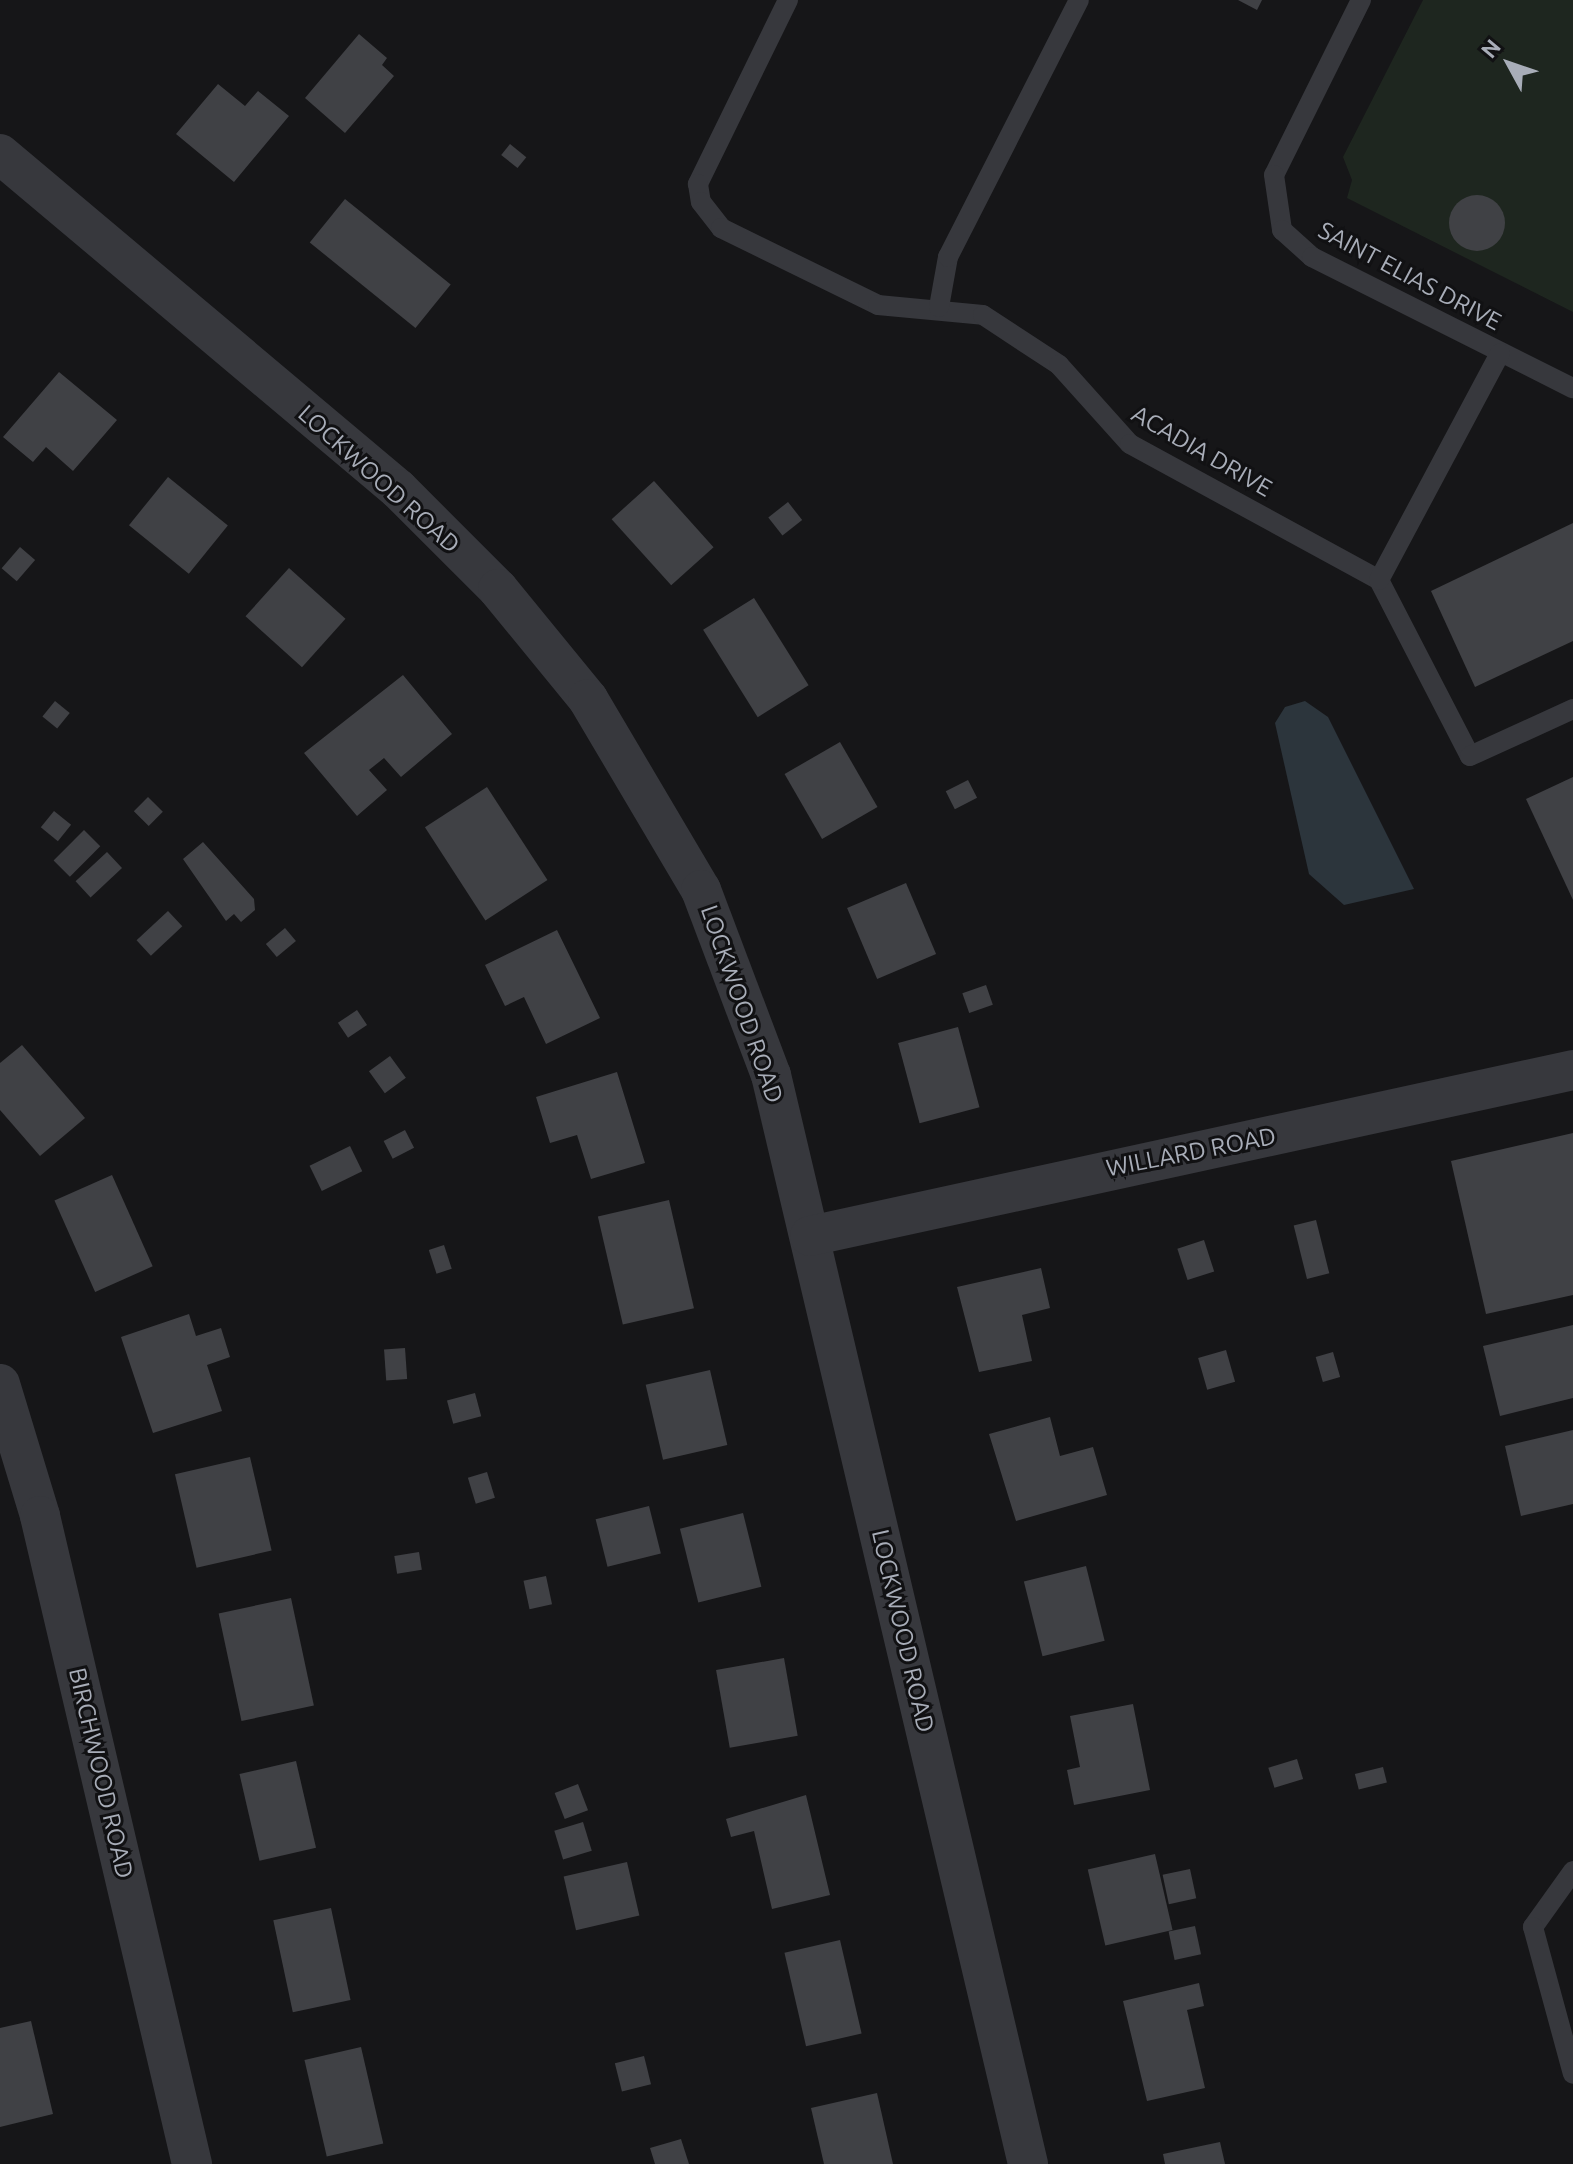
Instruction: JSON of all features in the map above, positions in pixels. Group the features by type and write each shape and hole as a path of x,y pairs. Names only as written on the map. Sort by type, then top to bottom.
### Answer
{"street":[{"name":"LOCKWOOD ROAD","path":"0,154 398,489 498,589 588,699 663,817 732,964 771,1075 1028,2164"},
{"name":"WILLARD ROAD","path":"810,1236 1573,1070"},
{"name":"BIRCHWOOD ROAD","path":"0,1384 40,1516 192,2164"}],"lane":[{"name":"ACADIA DRIVE","path":"788,0 715,141 698,184 701,202 721,228 857,297 899,308 939,307 983,315 1059,365 1130,444 1379,580"},
{"path":"939,307 948,257 1079,0"},
{"name":"SAINT ELIAS DRIVE","path":"1361,0 1274,175 1274,214 1312,257 1573,388"},
{"path":"1500,353 1379,580 1470,756 1573,709"},
{"path":"1571,2061 1533,1927 1573,1871"}],"shaded area":[{"path":"1423,0 1573,0 1573,312 1347,198 1352,180 1343,157"},
{"path":"1305,701 1328,717 1414,889 1344,905 1309,874 1275,723 1285,707"}],"building":[{"path":"1238,0 1262,0 1257,10"},
{"path":"359,34 387,58 382,65 394,76 345,133 305,98"},
{"path":"218,84 245,106 258,91 289,116 234,182 176,134"},
{"path":"510,144 526,157 518,168 501,155"},
{"path":"1477,195 1497,203 1505,223 1497,243 1477,251 1457,243 1449,223 1457,203"},
{"path":"345,199 451,285 415,328 310,243"},
{"path":"59,372 117,420 73,471 46,447 33,462 3,437"},
{"path":"168,477 228,525 189,574 129,525"},
{"path":"654,481 714,547 671,585 612,519"},
{"path":"788,502 802,520 782,536 768,517"},
{"path":"1573,523 1573,641 1475,687 1431,591"},
{"path":"20,547 35,560 17,581 2,568"},
{"path":"289,568 345,619 302,667 246,616"},
{"path":"754,598 809,685 758,717 703,630"},
{"path":"403,675 452,734 401,777 384,758 369,770 387,790 357,816 304,753"},
{"path":"55,701 70,713 57,729 42,717"},
{"path":"840,742 878,807 822,839 785,774"},
{"path":"1573,777 1573,900 1526,799"},
{"path":"968,780 977,798 955,809 946,791"},
{"path":"487,787 547,880 485,920 425,827"},
{"path":"148,797 163,812 149,826 134,811"},
{"path":"54,811 71,825 58,841 41,827"},
{"path":"84,830 100,846 70,877 54,860"},
{"path":"203,842 254,899 255,910 241,922 234,914 226,921 183,859"},
{"path":"107,852 122,868 91,897 76,881"},
{"path":"906,883 936,954 877,979 847,908"},
{"path":"168,911 182,926 151,956 137,940"},
{"path":"285,928 296,941 277,957 266,944"},
{"path":"557,930 600,1018 546,1044 524,997 505,1006 485,965"},
{"path":"986,985 993,1005 969,1013 962,993"},
{"path":"357,1010 367,1025 348,1038 338,1023"},
{"path":"958,1027 979,1107 920,1123 898,1043"},
{"path":"22,1045 85,1118 40,1156 0,1110 0,1063"},
{"path":"390,1056 406,1078 385,1093 369,1071"},
{"path":"617,1072 645,1163 591,1179 577,1135 550,1143 536,1097"},
{"path":"405,1130 414,1148 393,1159 384,1141"},
{"path":"1573,1133 1573,1295 1486,1314 1451,1161"},
{"path":"350,1146 362,1171 322,1191 310,1166"},
{"path":"112,1175 153,1266 95,1292 54,1201"},
{"path":"669,1200 694,1308 623,1325 598,1216"},
{"path":"1316,1220 1329,1273 1307,1279 1294,1226"},
{"path":"1204,1240 1214,1271 1188,1280 1177,1249"},
{"path":"444,1245 452,1269 437,1274 429,1250"},
{"path":"1041,1268 1050,1308 1022,1315 1032,1361 979,1372 957,1287"},
{"path":"189,1314 196,1336 221,1328 230,1357 207,1365 222,1411 153,1433 121,1337"},
{"path":"1573,1325 1573,1398 1500,1416 1483,1346"},
{"path":"405,1348 407,1379 386,1380 384,1349"},
{"path":"1226,1350 1235,1382 1207,1390 1198,1358"},
{"path":"1333,1352 1340,1377 1323,1382 1316,1357"},
{"path":"710,1370 727,1445 663,1460 646,1385"},
{"path":"475,1393 481,1416 453,1424 447,1401"},
{"path":"1050,1417 1060,1456 1093,1447 1107,1495 1016,1521 989,1434"},
{"path":"1573,1430 1573,1504 1521,1516 1505,1446"},
{"path":"250,1457 272,1551 197,1568 175,1474"},
{"path":"487,1472 495,1498 476,1504 468,1478"},
{"path":"649,1506 661,1554 607,1567 596,1519"},
{"path":"743,1513 761,1587 698,1602 680,1529"},
{"path":"419,1552 422,1570 397,1574 394,1556"},
{"path":"1086,1566 1105,1641 1043,1656 1024,1581"},
{"path":"546,1576 552,1604 530,1609 524,1581"},
{"path":"291,1598 314,1706 241,1721 219,1613"},
{"path":"784,1658 798,1736 730,1748 716,1670"},
{"path":"1133,1704 1150,1790 1074,1805 1067,1770 1080,1767 1070,1716"},
{"path":"1297,1759 1303,1779 1274,1788 1268,1768"},
{"path":"296,1761 316,1848 260,1861 239,1774"},
{"path":"1383,1767 1387,1783 1359,1790 1355,1774"},
{"path":"578,1784 588,1810 565,1819 555,1793"},
{"path":"806,1795 830,1895 772,1909 754,1831 731,1837 726,1819"},
{"path":"583,1822 592,1851 563,1859 554,1831"},
{"path":"1155,1854 1173,1930 1105,1946 1088,1870"},
{"path":"627,1862 639,1916 576,1930 564,1877"},
{"path":"1190,1869 1196,1898 1169,1904 1163,1875"},
{"path":"331,1908 351,2000 293,2012 273,1920"},
{"path":"1195,1926 1201,1954 1175,1960 1169,1932"},
{"path":"840,1940 862,2034 806,2046 784,1953"},
{"path":"1199,1983 1204,2006 1187,2010 1205,2088 1147,2101 1123,2001"},
{"path":"31,2021 53,2114 0,2127 0,2028"},
{"path":"361,2047 383,2143 327,2157 304,2060"},
{"path":"644,2056 651,2084 622,2091 615,2063"},
{"path":"877,2093 893,2164 824,2164 811,2108"},
{"path":"681,2139 689,2164 655,2164 650,2148"},
{"path":"1220,2142 1225,2164 1165,2164 1163,2154"}]}
